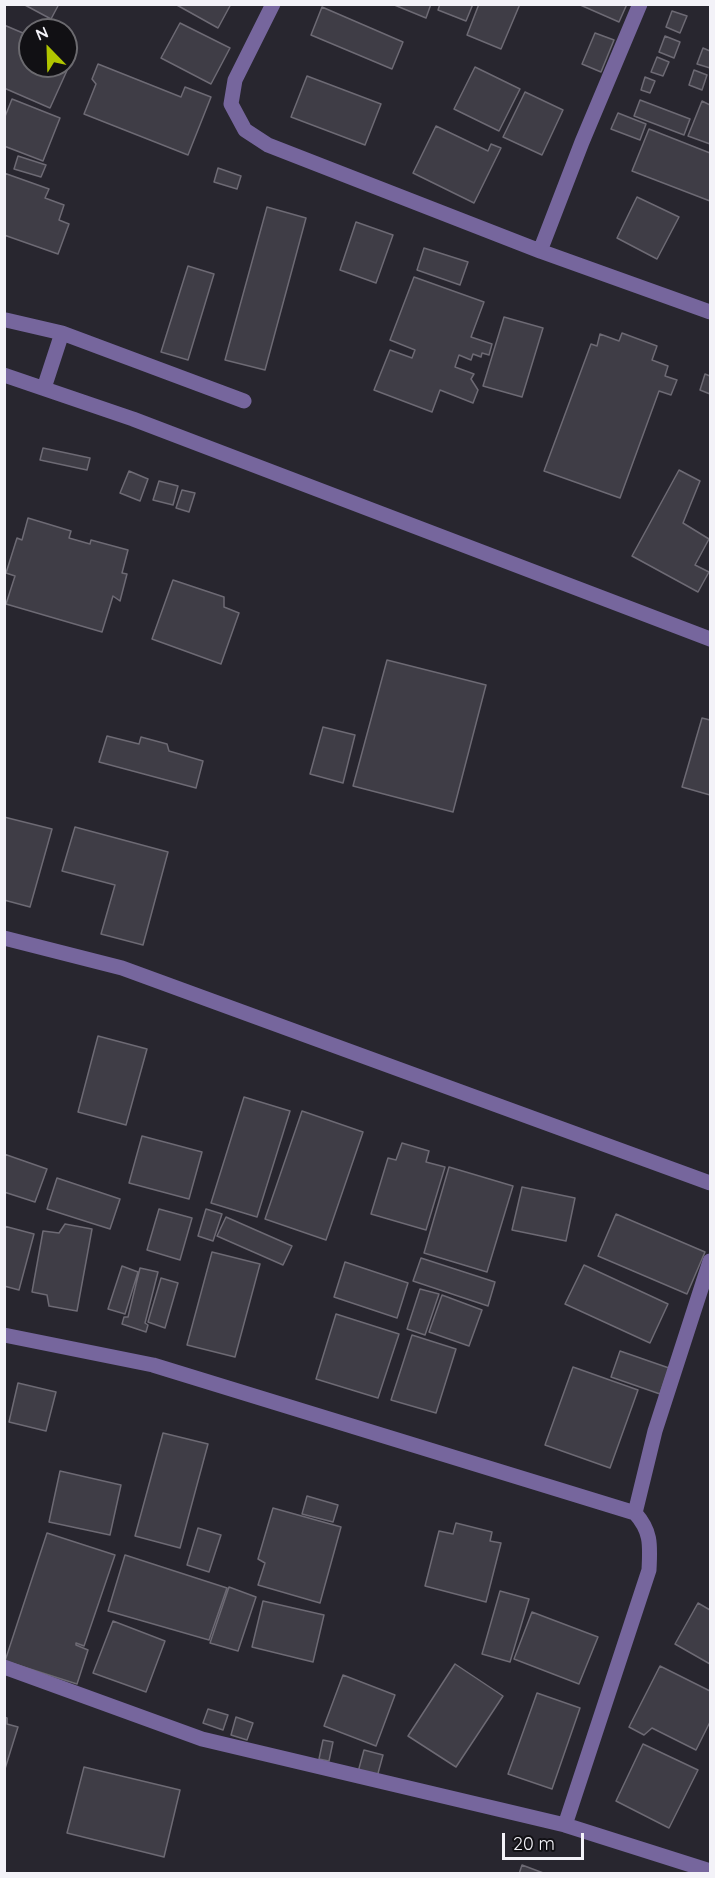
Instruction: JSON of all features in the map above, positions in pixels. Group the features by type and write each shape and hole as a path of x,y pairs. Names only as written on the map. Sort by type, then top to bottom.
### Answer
{"street":[{"path":"273,4 235,80 231,104 245,130 268,145 540,251 711,312"},
{"path":"540,251 582,142 640,4"},
{"path":"6,320 62,333 244,401"},
{"path":"44,388 62,333"},
{"path":"4,375 144,423 711,639"},
{"path":"4,939 122,968 711,1183"},
{"path":"635,1513 655,1431 711,1261"},
{"path":"4,1335 153,1365 635,1513 645,1524 650,1539 649,1570 565,1824"},
{"path":"4,1667 202,1739 565,1824 711,1871"}],"building":[{"path":"23,4 59,4 52,18"},
{"path":"175,4 231,4 218,28"},
{"path":"392,4 431,4 426,18"},
{"path":"440,4 473,4 466,21 438,10"},
{"path":"479,4 520,4 501,49 467,35"},
{"path":"578,4 627,4 619,22"},
{"path":"322,7 403,42 392,69 311,35"},
{"path":"672,11 687,16 680,33 666,27"},
{"path":"180,23 230,48 211,84 161,58"},
{"path":"4,25 18,31 18,78 64,78 50,108 4,88"},
{"path":"595,33 614,40 601,72 582,64"},
{"path":"665,36 680,42 674,58 659,52"},
{"path":"703,48 710,51 710,68 697,64"},
{"path":"657,57 669,62 663,76 651,72"},
{"path":"98,64 181,97 185,87 211,97 188,155 84,114 96,84 92,79"},
{"path":"475,67 520,89 499,131 454,109"},
{"path":"694,70 707,75 702,90 689,85"},
{"path":"307,76 381,104 365,145 291,117"},
{"path":"645,77 655,81 650,93 641,90"},
{"path":"525,92 563,110 542,155 503,137"},
{"path":"12,99 60,118 43,161 4,146 4,119"},
{"path":"640,100 690,119 684,135 634,116"},
{"path":"702,101 710,105 710,144 688,136"},
{"path":"618,113 646,124 640,140 611,129"},
{"path":"436,126 488,151 491,144 501,148 474,203 413,173"},
{"path":"649,129 710,153 710,201 632,171"},
{"path":"18,156 46,165 41,177 14,169"},
{"path":"218,168 241,176 237,189 214,182"},
{"path":"4,173 49,189 45,198 64,205 59,220 69,224 58,254 4,235"},
{"path":"637,197 679,217 657,259 617,238"},
{"path":"267,207 306,218 265,370 225,360"},
{"path":"356,222 393,235 376,283 340,270"},
{"path":"424,248 468,262 460,285 417,270"},
{"path":"188,266 214,274 188,360 161,352"},
{"path":"414,277 484,302 471,337 492,344 489,355 482,353 481,357 473,354 471,360 459,355 455,367 474,374 471,379 478,390 473,403 440,390 432,412 374,390 390,350 412,358 415,350 390,340"},
{"path":"504,317 543,328 522,397 483,386"},
{"path":"622,333 657,346 652,360 668,366 665,376 677,380 671,395 659,391 620,498 544,471 591,344 597,346 600,334 619,341"},
{"path":"705,374 710,376 710,394 700,390"},
{"path":"43,448 90,458 87,470 40,460"},
{"path":"679,470 700,481 683,523 709,539 695,565 709,572 698,592 632,556"},
{"path":"129,471 148,479 140,501 120,493"},
{"path":"159,481 178,486 173,505 153,500"},
{"path":"182,490 195,493 189,512 176,508"},
{"path":"28,518 71,531 69,538 90,544 91,540 128,550 122,573 127,574 120,601 113,596 102,632 6,604 15,576 6,573 17,538 22,540"},
{"path":"173,580 224,597 224,607 239,613 221,664 152,639"},
{"path":"387,660 486,685 453,812 353,786"},
{"path":"702,718 710,720 710,795 682,787"},
{"path":"323,727 355,735 343,783 310,774"},
{"path":"107,736 139,744 141,737 167,744 169,751 203,761 196,788 99,762"},
{"path":"4,817 52,829 30,907 4,900"},
{"path":"75,827 168,852 143,945 101,934 115,885 62,871"},
{"path":"98,1036 147,1049 126,1125 78,1112"},
{"path":"244,1097 290,1111 257,1217 211,1203"},
{"path":"302,1111 363,1132 326,1240 265,1219"},
{"path":"142,1136 202,1152 189,1199 129,1183"},
{"path":"402,1143 429,1151 426,1162 445,1167 426,1230 371,1214 388,1158 396,1160"},
{"path":"4,1154 47,1169 35,1202 4,1192"},
{"path":"449,1167 513,1186 487,1272 424,1253"},
{"path":"57,1178 120,1199 110,1229 47,1209"},
{"path":"522,1187 575,1198 566,1241 512,1230"},
{"path":"159,1209 192,1218 180,1260 147,1250"},
{"path":"206,1209 222,1214 213,1241 198,1236"},
{"path":"616,1214 705,1252 687,1294 598,1256"},
{"path":"226,1217 292,1246 283,1265 217,1236"},
{"path":"65,1224 92,1229 77,1311 49,1306 47,1295 32,1292 43,1231 59,1233"},
{"path":"4,1226 34,1234 19,1290 4,1286"},
{"path":"212,1252 260,1264 235,1357 187,1345"},
{"path":"421,1258 495,1282 488,1306 413,1281"},
{"path":"345,1262 408,1283 397,1318 334,1297"},
{"path":"584,1265 668,1304 650,1343 565,1304"},
{"path":"122,1266 138,1272 125,1314 108,1309"},
{"path":"140,1268 158,1272 145,1323 148,1325 146,1332 122,1324 124,1317 128,1317"},
{"path":"161,1278 178,1283 165,1328 148,1322"},
{"path":"420,1289 439,1294 425,1335 407,1329"},
{"path":"442,1295 482,1310 469,1346 429,1332"},
{"path":"336,1314 399,1334 378,1398 316,1379"},
{"path":"412,1335 456,1349 436,1413 391,1400"},
{"path":"620,1351 669,1368 660,1394 611,1377"},
{"path":"573,1367 638,1390 610,1468 545,1445"},
{"path":"18,1383 56,1392 46,1431 9,1422"},
{"path":"163,1433 208,1444 180,1548 135,1536"},
{"path":"60,1471 121,1485 110,1535 49,1522"},
{"path":"307,1496 338,1505 333,1522 302,1514"},
{"path":"273,1508 341,1527 320,1603 258,1585 265,1563 258,1559"},
{"path":"456,1523 492,1532 490,1541 501,1543 486,1602 425,1586 439,1531 453,1534"},
{"path":"198,1528 221,1535 209,1572 187,1565"},
{"path":"47,1533 115,1555 84,1646 76,1643 88,1650 77,1684 5,1661"},
{"path":"125,1555 227,1588 209,1640 108,1611"},
{"path":"229,1587 256,1597 238,1651 210,1643"},
{"path":"500,1591 529,1599 510,1662 482,1654"},
{"path":"263,1601 324,1615 313,1662 252,1647"},
{"path":"698,1603 710,1610 710,1664 675,1644"},
{"path":"532,1612 598,1637 579,1684 514,1659"},
{"path":"113,1621 165,1641 146,1692 93,1673"},
{"path":"455,1664 503,1696 456,1767 408,1736"},
{"path":"660,1666 710,1691 710,1722 696,1750 652,1728 644,1735 629,1727"},
{"path":"343,1675 395,1695 376,1746 324,1726"},
{"path":"537,1693 580,1708 552,1789 508,1774"},
{"path":"208,1709 228,1715 223,1730 203,1723"},
{"path":"4,1717 7,1718 7,1724 18,1727 4,1772"},
{"path":"236,1717 253,1723 247,1740 231,1735"},
{"path":"323,1740 333,1742 329,1761 319,1759"},
{"path":"643,1744 698,1770 669,1828 616,1801"},
{"path":"364,1750 383,1755 377,1777 358,1772"},
{"path":"84,1767 180,1790 164,1857 67,1833"},
{"path":"522,1865 546,1874 519,1874"}]}
